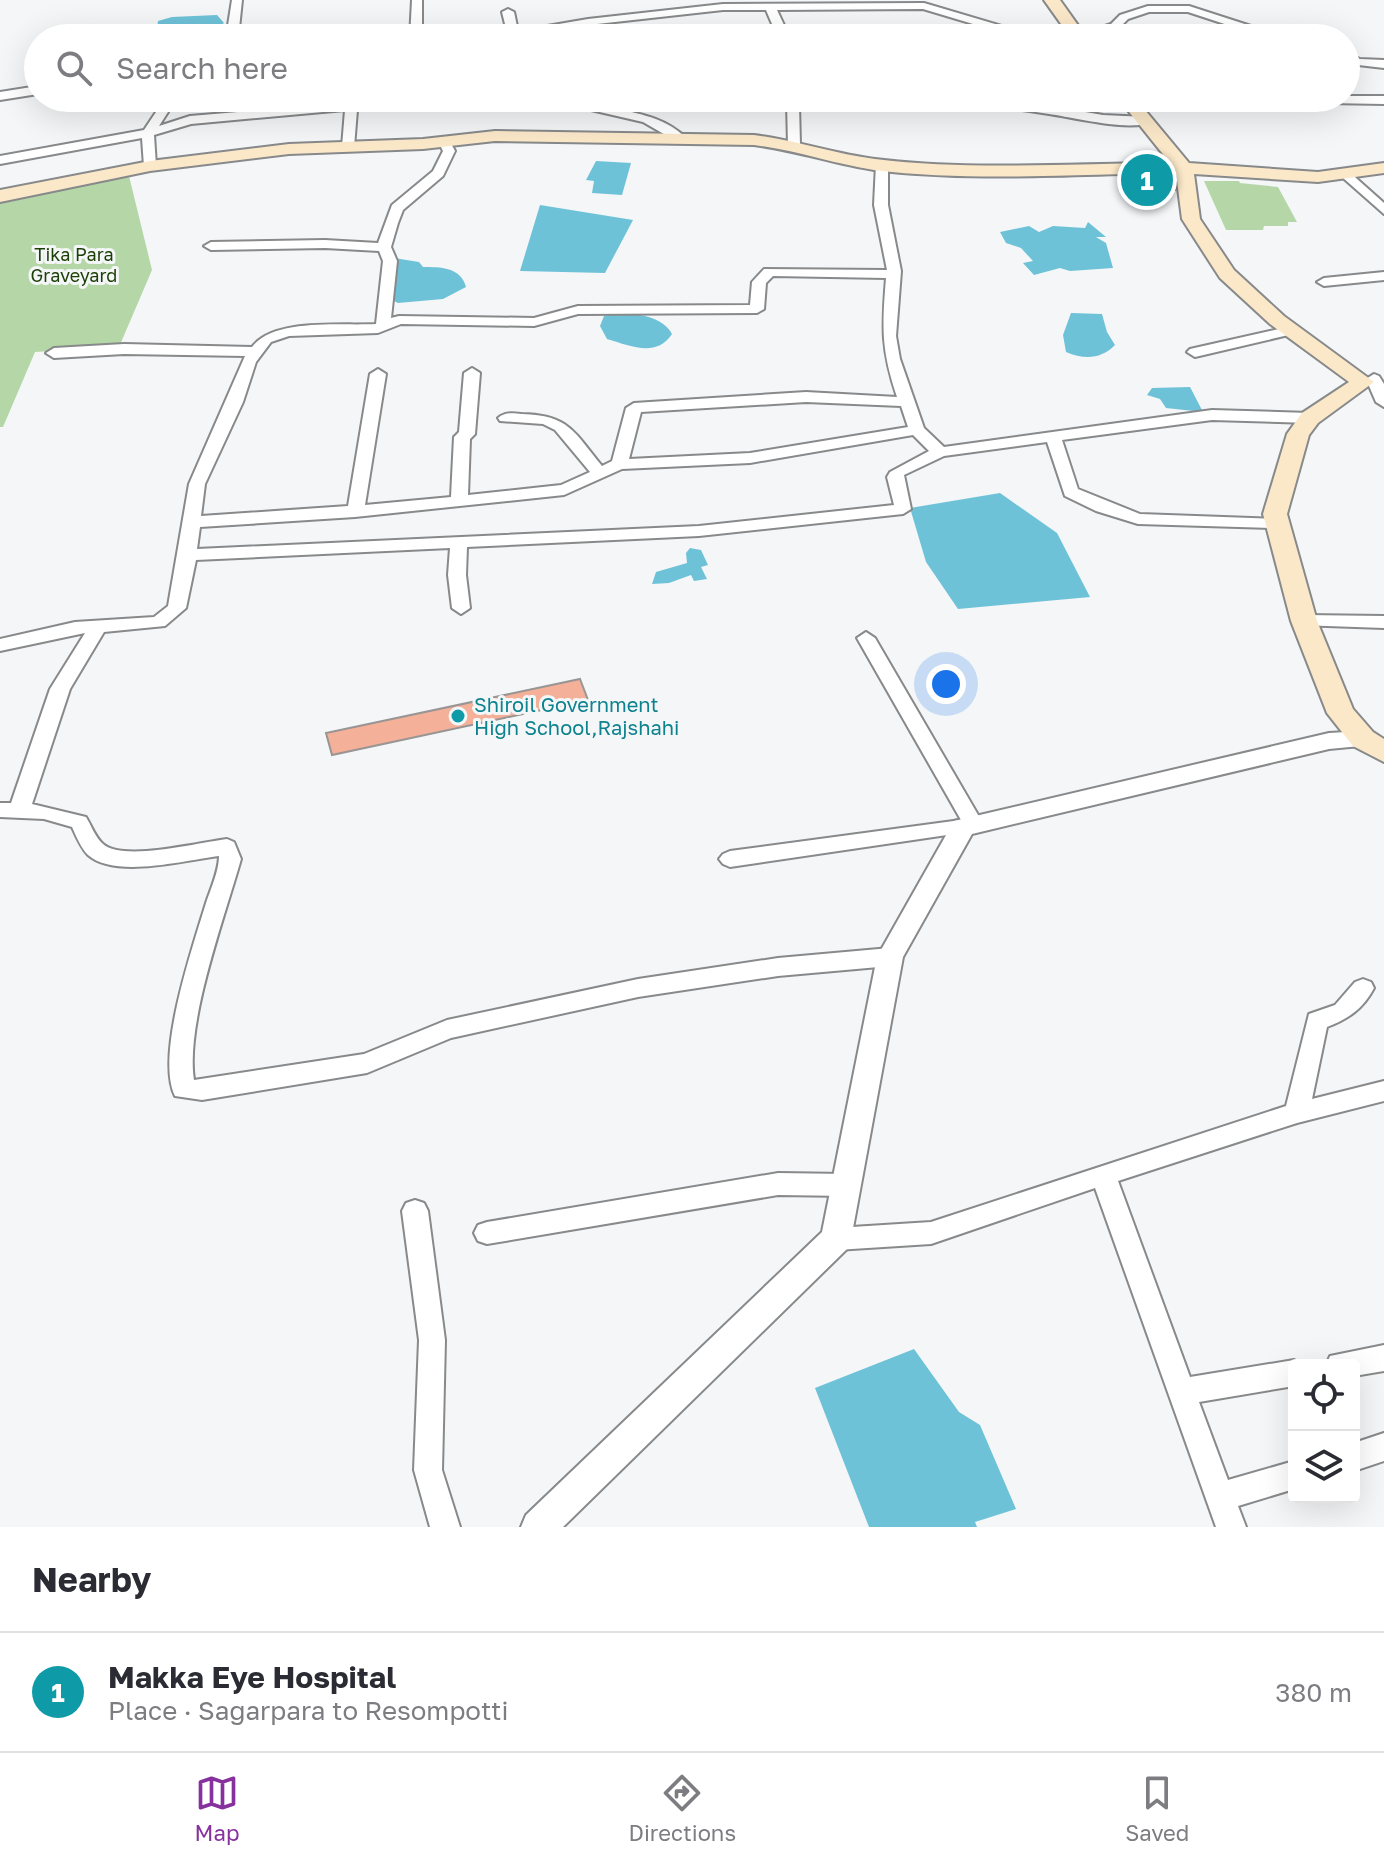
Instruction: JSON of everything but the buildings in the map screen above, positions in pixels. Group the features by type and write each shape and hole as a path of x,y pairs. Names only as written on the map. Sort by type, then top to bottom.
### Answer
{"main road":[{"path":"1052,0 1069,24"},
{"path":"1138,112 1184,168 1191,219 1227,274 1292,330 1374,379 1310,418 1298,434 1275,514 1304,621 1341,713 1373,746"},
{"path":"0,196 150,166 244,153 521,135 754,140 794,145 832,156 882,164 950,169 1184,168 1318,177 1384,168"}],"street":[{"path":"234,24 237,0"},
{"path":"416,24 417,0"},
{"path":"576,24 721,4 771,8 888,3 943,10 988,24"},
{"path":"771,8 778,24"},
{"path":"1117,24 1124,17 1148,9 1189,9 1231,24"},
{"path":"508,12 511,24"},
{"path":"1360,62 1384,64"},
{"path":"0,96 24,92"},
{"path":"1360,100 1384,100"},
{"path":"150,166 148,133 162,112"},
{"path":"0,160 148,133 190,120 285,112"},
{"path":"348,147 351,112"},
{"path":"619,112 663,126 680,138"},
{"path":"793,112 794,145"},
{"path":"1061,112 1103,119 1146,121"},
{"path":"383,324 390,261 384,247 397,208 429,182 447,158 449,151 444,141"},
{"path":"882,164 881,205 891,244 894,274 889,336 892,359 917,430 940,452"},
{"path":"1347,174 1384,210"},
{"path":"211,246 325,244 384,247"},
{"path":"0,645 75,628 159,622 177,608 188,555 197,484 235,402 249,362 266,339 288,332 378,329 383,324 419,319 534,322 578,310 757,309 759,282 769,272 894,274"},
{"path":"1324,282 1384,276"},
{"path":"1195,352 1292,330"},
{"path":"54,353 124,349 256,352"},
{"path":"459,502 462,437 467,434 472,373"},
{"path":"355,512 378,374"},
{"path":"1374,379 1384,402"},
{"path":"619,464 634,408 806,397 907,402"},
{"path":"188,555 754,527 903,509 895,477 898,472 940,452 1212,415 1310,418"},
{"path":"506,418 546,419 561,427 599,472"},
{"path":"193,522 355,512 564,490 619,464 750,458 917,430"},
{"path":"1053,436 1071,492 1102,507 1138,519 1276,523"},
{"path":"459,542 457,575 461,608"},
{"path":"1304,621 1384,622"},
{"path":"97,628 60,689 10,810 44,812 79,822 96,851 109,857 133,859 227,847 230,859 183,1034 177,1075 183,1089 202,1090 367,1063 447,1029 638,988 778,967 890,957"},
{"path":"866,638 969,826"},
{"path":"730,859 969,826 1329,741 1373,746"},
{"path":"538,1527 836,1239 890,957 969,826"},
{"path":"1297,1113 1317,1021 1343,1011 1363,988"},
{"path":"836,1239 931,1233 1297,1113 1384,1091"},
{"path":"1103,1175 1231,1527"},
{"path":"487,1233 778,1184 847,1185"},
{"path":"415,1211 432,1340 428,1470 445,1527"},
{"path":"1360,1362 1384,1358"},
{"path":"1184,1391 1288,1374"},
{"path":"1360,1455 1384,1447"},
{"path":"1222,1496 1288,1477"}],"green space":[{"name":"Tika Para Graveyard","path":"129,176 152,270 119,347 35,352 3,427 0,427 0,203"},
{"path":"1204,181 1239,181 1278,187 1297,222 1288,222 1288,226 1264,226 1263,230 1226,230"}],"water":[{"path":"217,15 224,23 158,24 158,21 172,17"},
{"path":"596,161 631,163 622,195 592,193 594,181 586,180"},
{"path":"540,205 633,220 605,273 520,271"},
{"path":"1088,222 1106,237 1096,237 1106,243 1113,268 1070,271 1060,268 1034,275 1023,263 1033,261 1021,248 1006,243 1000,232 1029,226 1039,232 1053,226 1085,228"},
{"path":"394,258 455,272 466,287 443,299 398,303 392,300"},
{"path":"616,313 655,319 672,334 666,341 651,348 634,347 607,339 600,326 604,316"},
{"path":"1071,313 1102,314 1115,345 1092,357 1066,352 1063,335"},
{"path":"1190,387 1203,412 1166,408 1160,399 1147,395 1152,388"},
{"path":"1000,493 1057,533 1090,597 958,609 926,562 910,508"},
{"path":"690,548 701,550 708,565 701,567 707,579 694,581 691,575 669,583 652,584 656,572 687,563 686,553"},
{"path":"914,1349 959,1412 980,1425 1016,1509 975,1522 977,1527 869,1527 815,1388"}],"place":[{"name":"Makka Eye Hospital","path":"1147,180"},
{"name":"Shiroil Government High School,Rajshahi","path":"458,716"}]}
